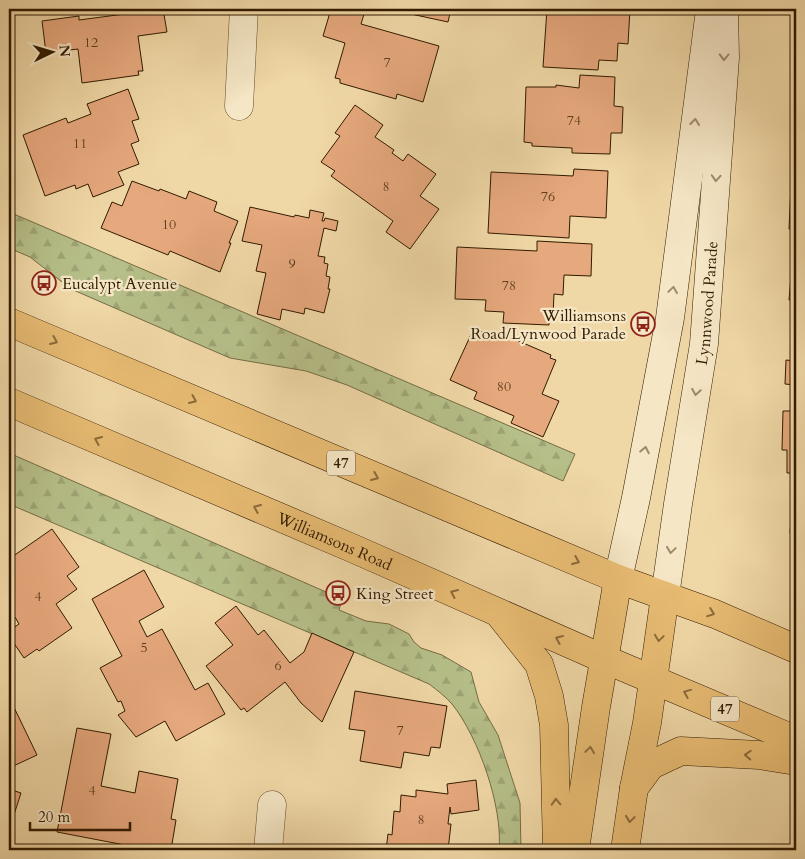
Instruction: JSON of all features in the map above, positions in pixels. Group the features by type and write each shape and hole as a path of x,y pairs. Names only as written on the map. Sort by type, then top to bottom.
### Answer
{"main road":[{"path":"239,106 244,9"},
{"name":"Lynnwood Parade","path":"618,579 636,498 670,318 710,9"},
{"name":"Lynnwood Parade","path":"665,596 704,344 725,58 724,9"},
{"name":"47","path":"9,322 618,579 715,614 796,649"},
{"name":"Williamsons Road","path":"9,402 796,740"},
{"path":"576,850 604,659 618,579"},
{"path":"625,850 665,596"},
{"path":"499,613 539,664 549,696 554,724 557,850"},
{"path":"634,788 651,765 681,751 759,755 796,761"},
{"path":"268,850 272,805"}],"green space":[{"path":"9,212 575,454 563,481 347,385 306,371 230,358 71,289 30,257 9,248"},
{"path":"9,453 342,599 339,610 366,621 389,624 409,634 421,648 442,655 471,672 479,702 498,735 520,803 521,850 499,850 497,814 493,794 480,754 462,718 452,704 429,684 9,504"}],"building":[{"path":"132,9 163,9 167,32 138,36 143,71 138,71 139,75 82,83 78,49 46,53 42,21 79,16 79,20 132,13"},
{"path":"331,9 347,9 364,14 361,24 439,46 423,102 397,94 396,99 340,83 340,79 335,78 345,43 323,36"},
{"path":"398,9 451,9 448,22 397,11"},
{"path":"547,9 630,9 628,44 618,43 617,61 599,60 598,70 543,67"},
{"path":"580,75 615,77 614,106 623,107 622,133 611,133 610,154 572,153 572,148 532,146 532,143 524,142 526,87 556,87 556,85 579,88"},
{"path":"128,89 139,119 132,121 139,141 131,144 139,164 118,172 124,185 93,197 88,184 76,189 75,185 45,196 23,135 66,118 68,123 91,114 87,104"},
{"path":"355,105 383,125 375,137 394,150 392,153 403,161 408,154 436,174 420,196 439,209 410,249 386,232 393,221 331,176 335,171 321,162 340,136 335,133"},
{"path":"574,169 608,171 606,218 570,216 569,238 488,233 491,172 573,176"},
{"path":"132,181 186,199 189,191 217,202 214,211 238,221 220,272 170,251 168,255 101,228 112,202 122,206"},
{"path":"791,185 796,185 796,235 794,235 794,229 789,229"},
{"path":"250,207 294,217 295,215 309,218 310,210 324,213 322,221 325,218 338,221 336,231 324,228 318,256 325,257 324,263 328,264 326,276 330,277 328,289 330,289 324,313 305,308 304,314 282,309 280,320 257,314 266,273 256,271 262,245 242,241"},
{"path":"537,241 592,244 591,276 564,275 563,295 554,294 553,316 549,316 549,325 503,323 504,312 485,311 486,300 455,299 457,247 537,251"},
{"path":"791,276 796,276 796,300 789,300"},
{"path":"474,328 498,339 500,333 551,355 550,358 556,360 542,394 559,401 543,437 511,423 514,416 474,399 477,392 450,380"},
{"path":"786,360 796,361 796,411 794,411 795,385 785,384"},
{"path":"783,411 796,411 796,473 787,473 787,450 782,450"},
{"path":"792,504 796,504 796,533 790,533"},
{"path":"52,529 79,567 67,576 77,589 56,604 72,628 39,651 37,649 24,658 9,636 9,631 19,624 15,617 9,622 9,559"},
{"path":"144,570 164,607 139,621 147,637 162,629 195,690 208,683 225,714 176,741 165,721 136,737 118,715 125,711 121,701 118,702 100,668 122,656 92,599"},
{"path":"236,606 258,635 264,630 290,663 304,652 312,633 354,652 322,722 301,703 285,682 247,712 244,708 241,710 206,666 233,645 215,623"},
{"path":"355,691 447,706 440,748 431,747 429,756 404,752 401,768 360,761 365,731 349,729"},
{"path":"9,697 37,755 9,768"},
{"path":"77,728 111,734 101,786 135,793 139,771 178,779 171,819 176,820 171,850 151,850 57,832"},
{"path":"476,780 479,810 451,814 450,807 448,824 451,824 448,850 386,850 388,834 392,835 394,811 400,812 401,795 416,797 416,790 448,794 447,784"},
{"path":"9,789 21,793 10,827 9,826"},
{"path":"773,848 775,850 734,850"}],"place":[{"name":"Eucalypt Avenue","path":"44,283"},
{"name":"Williamsons Road/Lynwood Parade","path":"643,324"},
{"name":"King Street","path":"338,593"}]}
